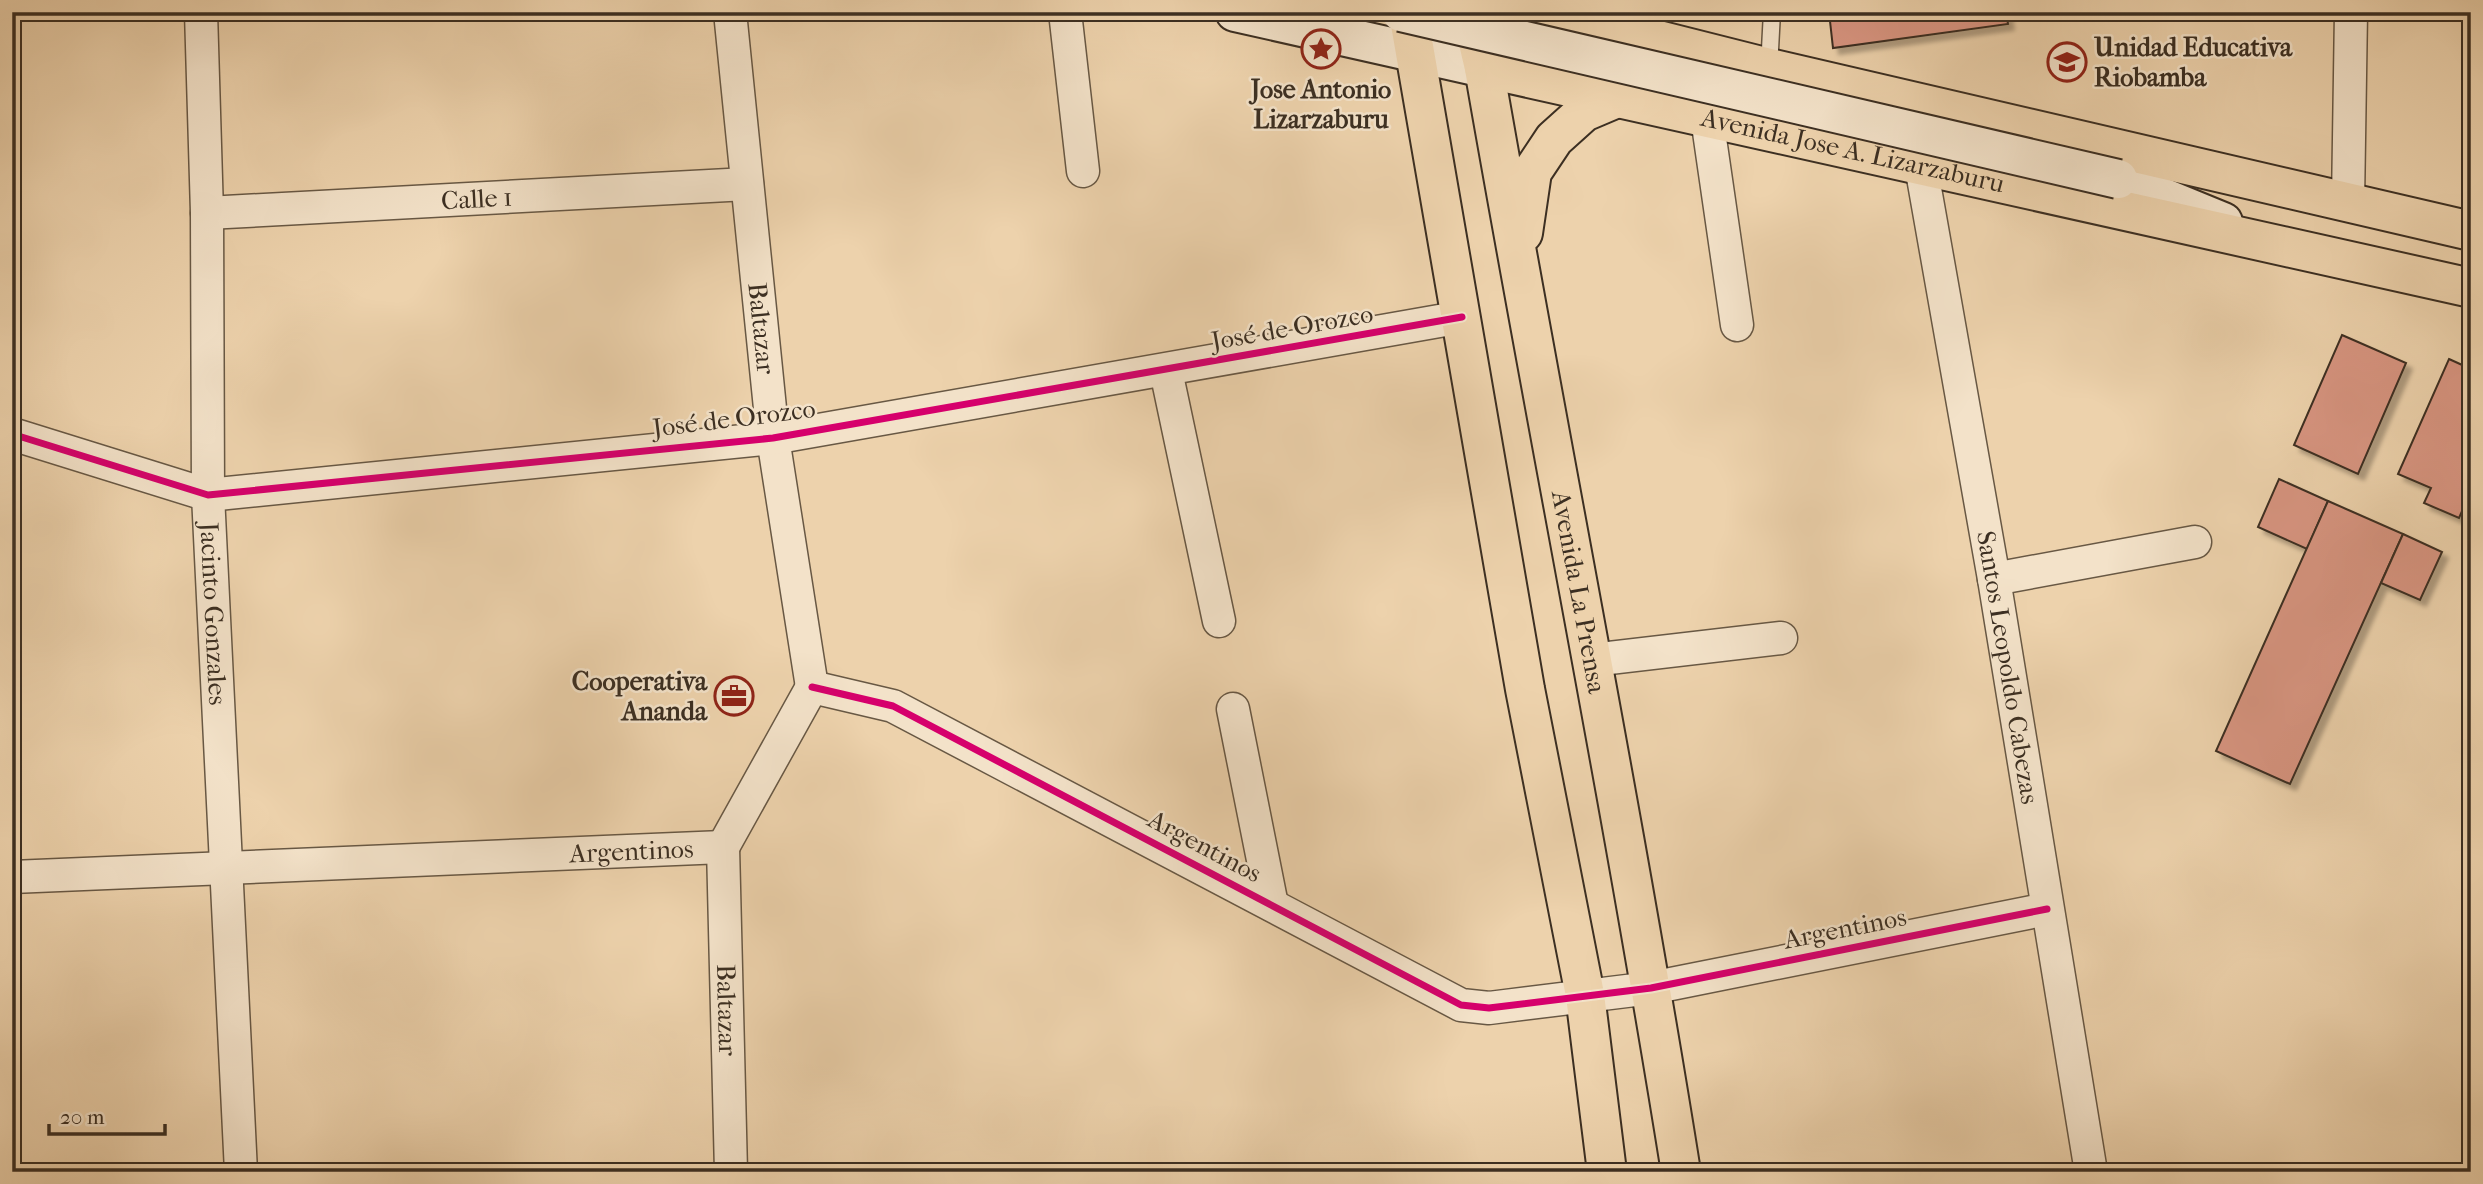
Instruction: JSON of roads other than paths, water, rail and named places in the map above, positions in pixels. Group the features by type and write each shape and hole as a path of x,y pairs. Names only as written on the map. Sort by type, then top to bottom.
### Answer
{"main road":[{"path":"1408,12 1525,689 1585,995 1607,1172"},
{"name":"Avenida La Prensa","path":"1471,12 1484,68 1592,660 1681,1172"},
{"path":"1547,12 1769,68 2471,231"},
{"name":"Avenida Jose A. Lizarzaburu","path":"1484,68 2471,288"},
{"path":"1518,263 1532,172 1554,139 1584,112 1617,98"}],"street":[{"name":"Jacinto Gonzales","path":"201,12 207,213 208,495 241,1172"},
{"name":"Baltazar","path":"730,12 773,438 812,687"},
{"path":"1065,12 1083,171"},
{"name":"Avenida Jose A. Lizarzaburu","path":"1235,12 1484,68"},
{"path":"1401,12 2118,179 2298,192"},
{"path":"2348,202 2351,12"},
{"path":"1707,118 1737,325"},
{"name":"Santos Leopoldo Cabezas","path":"1921,166 1994,579 2091,1172"},
{"path":"2118,179 2285,247"},
{"name":"Calle 1","path":"207,213 747,184"},
{"name":"José de Orozco","path":"12,434 208,495 773,438 1462,317"},
{"path":"1166,371 1219,621"},
{"path":"1994,579 2195,542"},
{"path":"1592,660 1781,638"},
{"name":"Argentinos","path":"12,877 723,847 812,687 893,706 1461,1005 1489,1008 1651,988 2047,909"},
{"path":"1233,709 1272,905"},
{"name":"Baltazar","path":"723,847 731,1172"}],"lane":[{"path":"1769,68 1772,12"}],"place":[{"name":"Jose Antonio Lizarzaburu","path":"1321,49"},
{"name":"Unidad Educativa Riobamba","path":"2067,62"},
{"name":"Cooperativa Ananda","path":"734,696"}]}
